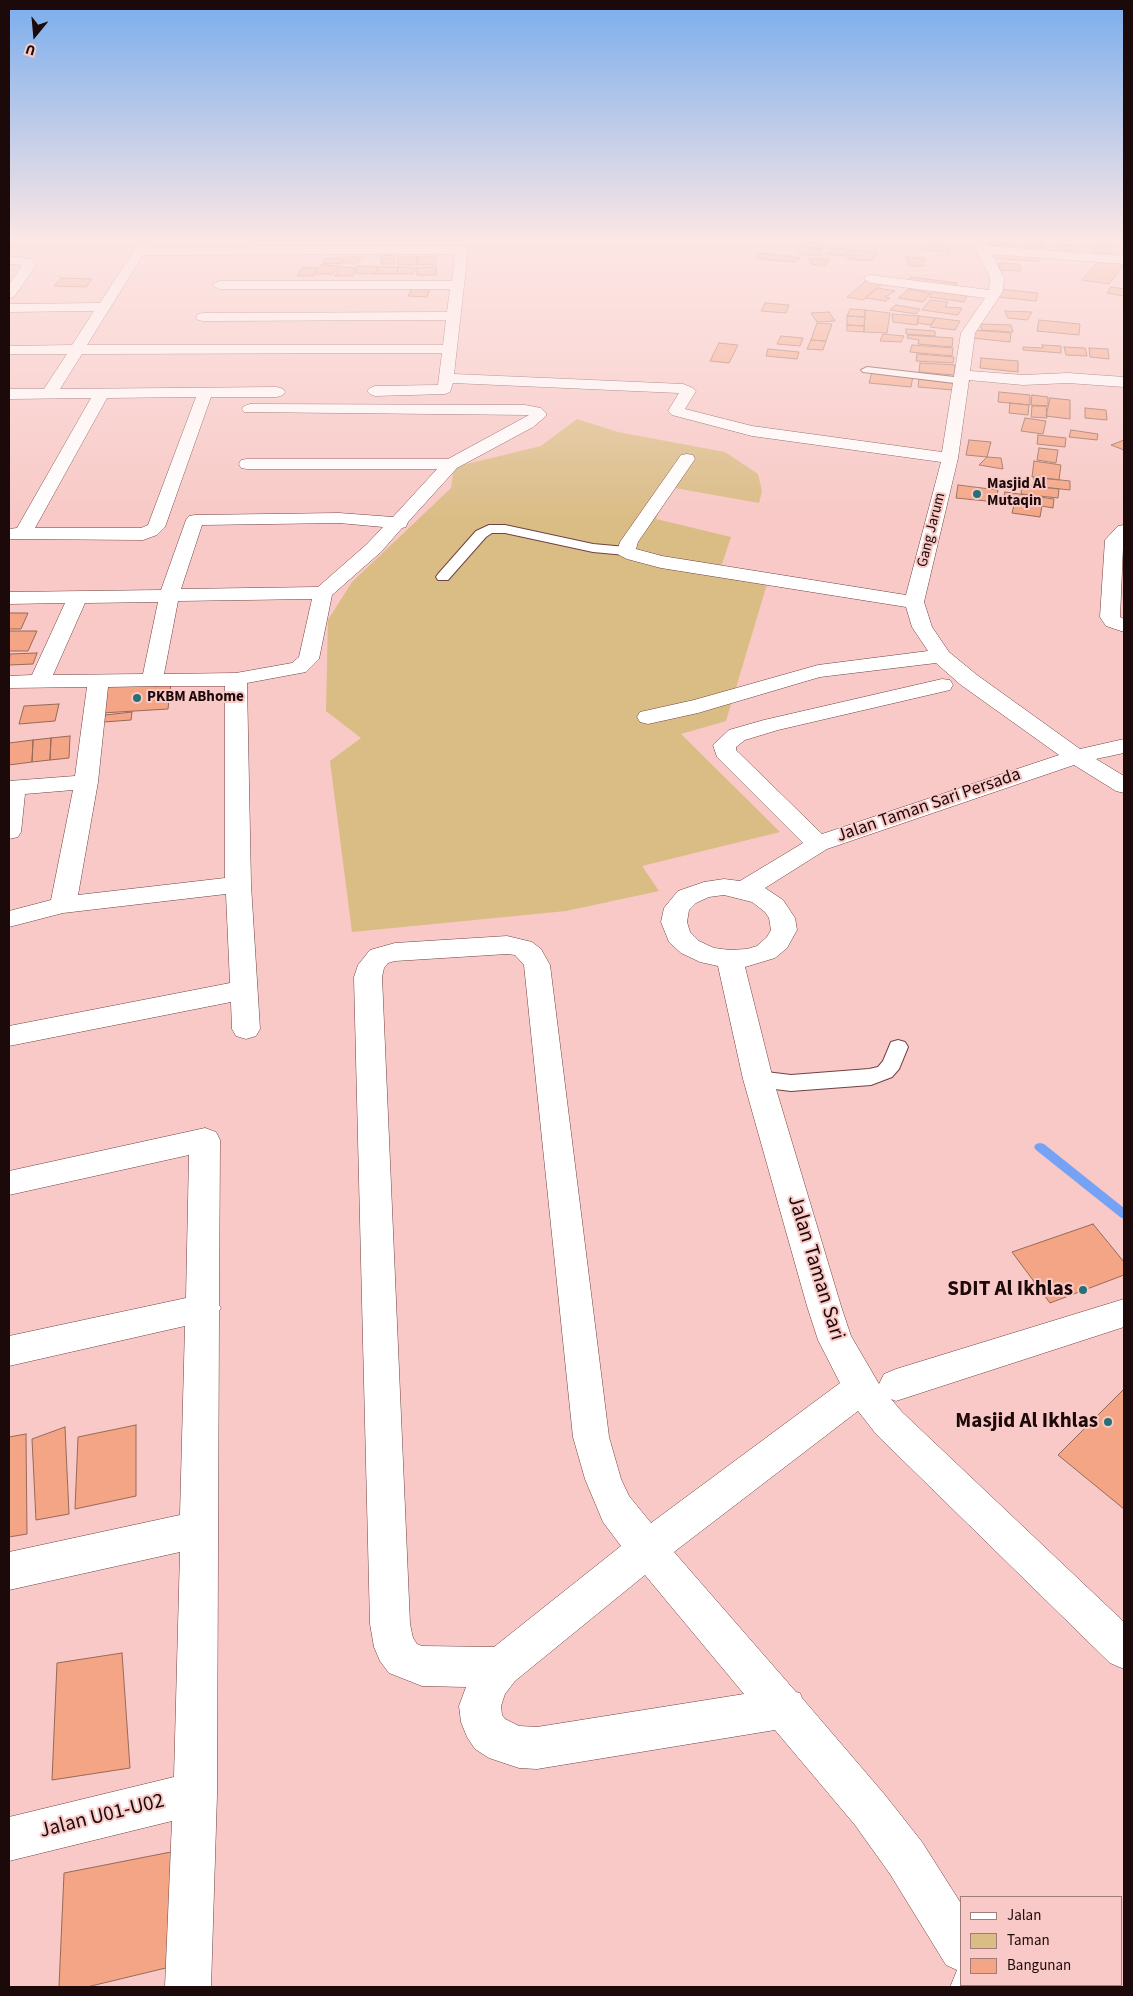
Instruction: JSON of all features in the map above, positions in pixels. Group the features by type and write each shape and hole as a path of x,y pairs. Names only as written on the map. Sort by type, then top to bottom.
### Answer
{"street":[{"path":"49,394 86,335"},
{"path":"186,350 194,335"},
{"path":"363,391 444,390 453,335"},
{"name":"Gang Jarum","path":"914,602 950,458 968,335"},
{"path":"9,350 451,349"},
{"path":"447,378 683,389 688,391 676,411 752,432 950,458"},
{"path":"963,378 1023,380 1068,378 1124,382"},
{"path":"9,394 294,392"},
{"path":"16,534 143,534 151,531 156,527 205,393"},
{"path":"16,534 101,394"},
{"path":"9,682 236,679 290,670 306,664 309,659 323,593 395,528 451,464 527,424 538,416 538,413 531,410 517,409 250,410"},
{"path":"687,459 629,542 626,551 661,562 914,602 922,627 941,656 968,680 1076,757 1124,786"},
{"path":"247,464 451,464"},
{"path":"152,681 169,595 190,530 395,528"},
{"path":"1121,537 1110,617 1113,622 1124,626"},
{"path":"9,598 323,593"},
{"path":"40,681 78,597"},
{"path":"648,717 698,706 818,671 941,656"},
{"path":"236,679 238,885 246,1029"},
{"path":"63,905 86,782 98,681"},
{"path":"818,844 725,752 724,745 737,735 772,725 942,684"},
{"name":"Jalan Taman Sari Persada","path":"744,890 818,844 1076,757 1124,746"},
{"path":"9,832 11,788 86,782"},
{"path":"9,919 63,905 238,885"},
{"path":"724,887 744,890 761,896 774,906 782,918 784,930 778,942 766,952 750,958 730,959 709,956 690,948 678,936 674,922 676,908 687,897 704,890 724,887"},
{"path":"501,1667 422,1666 403,1658 394,1647 391,1632 368,977 371,965 379,956 395,952 507,945 523,948 532,955 537,965 592,1437 603,1479 616,1509 647,1549 785,1708 870,1810 900,1850 960,1946"},
{"name":"Jalan Taman Sari","path":"730,959 758,1079 835,1340 879,1386 888,1423 1119,1633"},
{"path":"9,1036 244,990"},
{"path":"9,1183 205,1140 204,1308 195,1794 188,1987"},
{"path":"9,1351 204,1308"},
{"path":"785,1708 537,1748 519,1747 504,1743 490,1734 482,1722 480,1706 488,1682 501,1667 647,1549 879,1386 1124,1312"},
{"path":"9,1571 200,1530"},
{"name":"Jalan U01-U02","path":"9,1840 195,1794"}],"lane":[{"path":"867,370 963,378"},
{"path":"443,577 481,534 490,529 505,529 605,550 626,551"},
{"path":"758,1079 791,1083 836,1081 871,1076 885,1072 892,1064 898,1047"}],"green space":[{"path":"577,419 618,432 725,452 758,474 762,491 759,503 669,487 656,519 731,537 719,573 767,584 726,721 681,734 780,832 642,866 659,891 566,911 352,932 330,761 361,738 326,711 328,620 352,582 451,488 454,467 541,446"}],"building":[{"path":"813,335 828,335 826,341 811,340"},
{"path":"883,335 904,336 901,342 880,341"},
{"path":"910,335 953,338 952,347 918,344 919,340 907,338"},
{"path":"972,335 1011,335 1010,342 972,338"},
{"path":"781,336 803,338 800,346 777,344"},
{"path":"811,340 826,341 823,350 807,349"},
{"path":"719,343 738,345 729,363 710,361"},
{"path":"912,345 953,348 952,356 910,352"},
{"path":"1042,345 1061,346 1061,353 1023,350 1023,347 1043,348"},
{"path":"1064,347 1085,348 1087,356 1066,355"},
{"path":"1089,348 1108,349 1109,359 1090,357"},
{"path":"768,349 799,352 797,359 766,356"},
{"path":"917,354 954,357 953,363 916,361"},
{"path":"981,358 1018,361 1018,372 980,368"},
{"path":"920,363 955,365 954,375 919,372"},
{"path":"872,372 913,376 911,387 869,383"},
{"path":"919,379 953,383 953,390 918,387"},
{"path":"999,392 1030,395 1030,405 998,402"},
{"path":"1032,395 1048,397 1048,406 1031,405"},
{"path":"1050,398 1070,400 1070,419 1046,416"},
{"path":"1010,403 1029,405 1028,415 1009,413"},
{"path":"1032,406 1046,406 1047,418 1031,417"},
{"path":"1085,408 1106,410 1107,420 1085,418"},
{"path":"1025,418 1046,421 1043,434 1021,431"},
{"path":"1071,430 1098,434 1097,440 1069,437"},
{"path":"1038,435 1066,438 1065,447 1037,444"},
{"path":"969,440 991,442 987,457 966,455"},
{"path":"1124,440 1124,450 1111,445"},
{"path":"1039,448 1058,450 1056,463 1037,460"},
{"path":"987,457 1001,458 1003,469 979,465"},
{"path":"1034,461 1061,465 1059,480 1032,477"},
{"path":"1034,477 1070,481 1070,490 1033,486"},
{"name":"Masjid Al Mutaqin","path":"958,485 998,490 996,502 956,498"},
{"path":"1022,485 1059,489 1058,498 1021,494"},
{"path":"1005,492 1054,499 1053,508 1042,506 1040,517 1012,513 1014,505 1002,503"},
{"path":"9,613 28,613 21,629 9,629"},
{"path":"9,631 37,631 28,651 9,651"},
{"path":"37,653 33,664 9,665 10,654"},
{"name":"PKBM ABhome","path":"171,682 168,709 102,713 107,686"},
{"path":"59,704 55,721 19,724 24,706"},
{"path":"132,712 131,720 104,722 105,715"},
{"path":"70,736 69,758 50,760 51,738"},
{"path":"51,738 50,760 32,762 33,740"},
{"path":"33,740 32,762 9,765 9,743"},
{"path":"1093,1224 1124,1262 1124,1275 1050,1303 1012,1252"},
{"name":"Masjid Al Ikhlas","path":"1124,1389 1124,1509 1058,1455"},
{"path":"136,1425 136,1496 75,1509 78,1437"},
{"path":"65,1427 69,1514 36,1520 32,1439"},
{"path":"26,1434 27,1534 9,1537 9,1437"},
{"path":"122,1653 130,1768 52,1780 57,1663"},
{"path":"176,1851 174,1966 87,1987 59,1987 64,1873"}],"waterway":[{"path":"1040,1147 1124,1214"}],"place":[{"name":"Masjid Al Mutaqin","path":"977,494"},
{"name":"PKBM ABhome","path":"137,698"},
{"name":"SDIT Al Ikhlas","path":"1083,1290"},
{"name":"Masjid Al Ikhlas","path":"1108,1422"}]}
